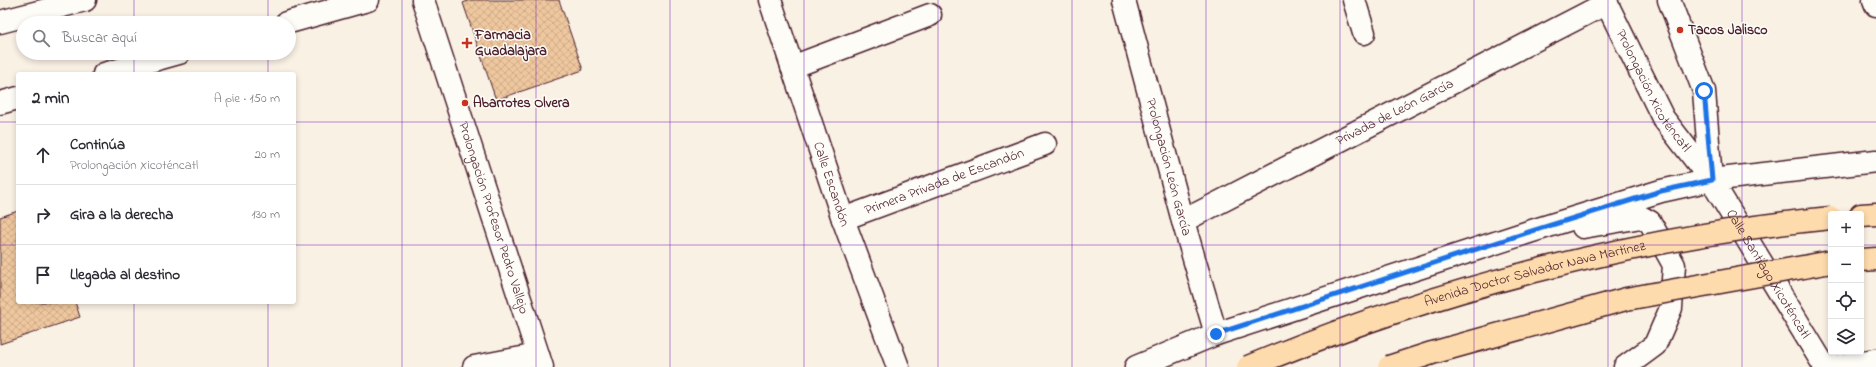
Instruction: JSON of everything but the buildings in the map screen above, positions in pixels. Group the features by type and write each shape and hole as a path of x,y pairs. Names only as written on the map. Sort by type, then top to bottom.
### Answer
{"highway":[{"path":"1864,215 1876,214"},
{"name":"Avenida Doctor Salvador Nava Martínez","path":"1248,367 1304,344 1428,302 1527,273 1617,252 1725,232 1828,218"},
{"path":"1864,260 1876,259"},
{"path":"1389,367 1432,353 1626,299 1828,263"}],"street":[{"path":"23,16 85,0"},
{"path":"296,20 368,0"},
{"name":"Prolongación Profesor Pedro Vallejo","path":"423,0 540,361"},
{"name":"Calle Escandón","path":"770,0 843,219 898,367"},
{"name":"Prolongación León García","path":"1124,0 1183,221 1216,334"},
{"path":"1354,0 1364,33"},
{"name":"Prolongación Xicoténcatl","path":"1669,0 1704,91 1712,180"},
{"path":"1874,0 1876,5"},
{"name":"Privada de León García","path":"1183,221 1606,2"},
{"name":"Prolongación Xicoténcatl","path":"1606,2 1663,118 1712,180"},
{"path":"792,67 930,15"},
{"path":"0,22 16,18"},
{"path":"111,72 154,60"},
{"path":"0,103 16,99"},
{"name":"Primera Privada de Escandón","path":"843,219 1045,144"},
{"path":"1136,367 1216,334 1532,231 1661,191 1712,180 1876,161"},
{"name":"Calle Santiago Xicoténcatl","path":"1712,180 1825,367"},
{"path":"1532,231 1559,232 1641,217 1650,222 1674,265 1671,308 1655,345 1625,367"},
{"path":"1829,367 1876,360"},
{"path":"474,367 540,361"}],"place":[{"name":"Tacos Jalisco","path":"1680,30"},
{"name":"Farmacia Guadalajara","path":"467,43"},
{"name":"Abarrotes Olvera","path":"465,103"}],"route":[{"path":"1216,334 1532,231 1661,191 1712,180 1704,91"}]}
